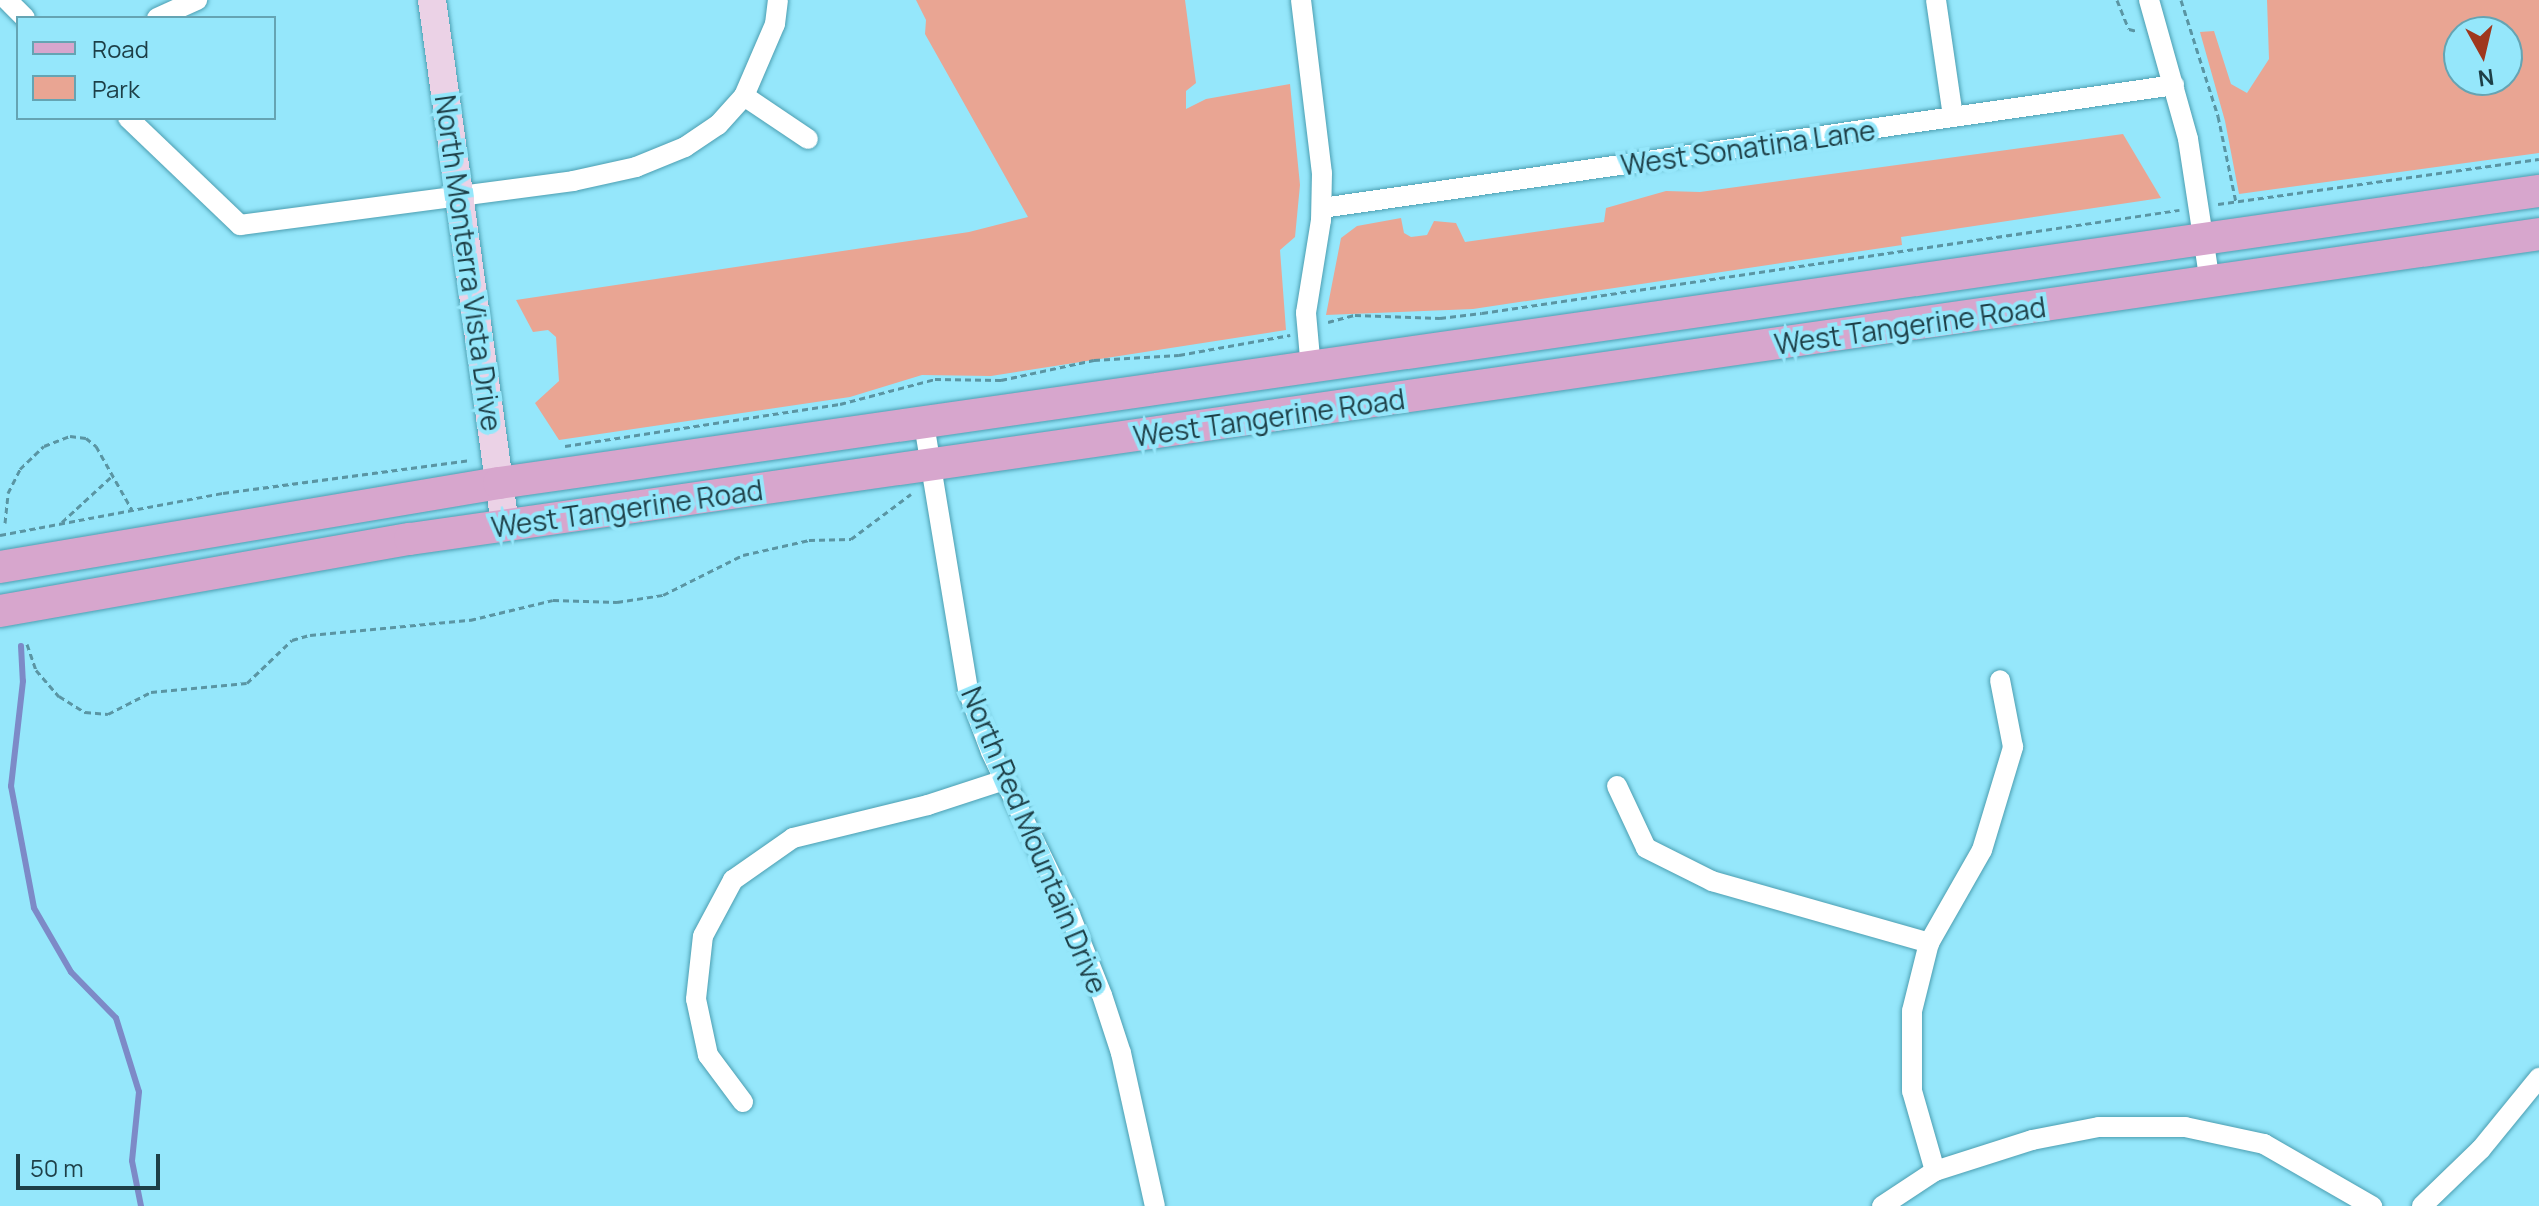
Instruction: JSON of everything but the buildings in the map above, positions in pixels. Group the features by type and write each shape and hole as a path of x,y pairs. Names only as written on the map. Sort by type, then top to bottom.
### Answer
{"main road":[{"name":"West Tangerine Road","path":"0,567 497,470 924,424 2539,191"},
{"name":"West Tangerine Road","path":"0,611 505,525 931,475 2539,234"}],"street":[{"path":"7,0 23,16"},
{"path":"161,16 197,0"},
{"name":"North Monterra Vista Drive","path":"432,0 505,525"},
{"path":"130,120 240,225 460,197 636,167 685,147 718,125 744,96 775,24 778,0"},
{"path":"1301,0 1318,125 1322,208 1306,313 1311,369"},
{"path":"1936,0 1953,117"},
{"path":"2149,0 2174,85 2200,207 2210,282"},
{"name":"West Sonatina Lane","path":"1322,208 2174,85"},
{"path":"744,96 808,139"},
{"name":"North Red Mountain Drive","path":"924,424 961,660 975,711 1004,780 1070,915 1102,995 1121,1053 1155,1206"},
{"path":"1935,1171 1912,1091 1912,1011 1929,943 1982,850 2013,747 2000,680"},
{"path":"743,1102 708,1055 696,999 703,936 733,880 793,838 928,805 1004,780"},
{"path":"1617,786 1646,848 1712,881 1929,943"},
{"path":"2422,1206 2481,1149 2539,1078"},
{"path":"1882,1206 1935,1171 2032,1140 2099,1127 2185,1127 2264,1144 2372,1206"}],"path":[{"path":"2117,0 2129,29 2157,34"},
{"path":"2181,0 2218,116 2236,202"},
{"path":"1323,323 1355,315 1440,318 1482,313 2539,159"},
{"path":"557,448 840,404 935,379 1001,380 1094,360 1179,355 1291,335"},
{"path":"5,523 8,493 20,469 57,439 79,436 92,442 132,510"},
{"path":"0,535 274,485 497,470"},
{"path":"27,644 36,670 59,696 85,712 108,714 151,692 247,683 292,640 310,635 470,620 553,600 617,602 663,595 743,555 809,540 851,539 931,475"},
{"path":"59,524 111,477"}],"green space":[{"path":"916,0 1185,0 1196,83 1186,91 1186,109 1206,99 1290,84 1300,185 1295,237 1280,250 1286,330 991,376 922,375 850,397 559,440 535,403 559,381 556,337 548,330 533,332 516,300 969,232 1028,217 925,34 926,20"},
{"path":"2267,0 2539,0 2539,153 2239,194 2225,121 2200,32 2214,31 2231,84 2247,93 2269,59"},
{"path":"2123,134 2161,198 1901,237 1902,245 1473,309 1326,315 1341,238 1357,226 1401,218 1404,233 1411,237 1427,235 1434,221 1456,223 1465,242 1604,222 1606,208 1666,191 1700,192"}],"waterway":[{"path":"21,646 23,681 11,786 34,908 71,972 116,1018 139,1092 132,1161 141,1206"}]}
